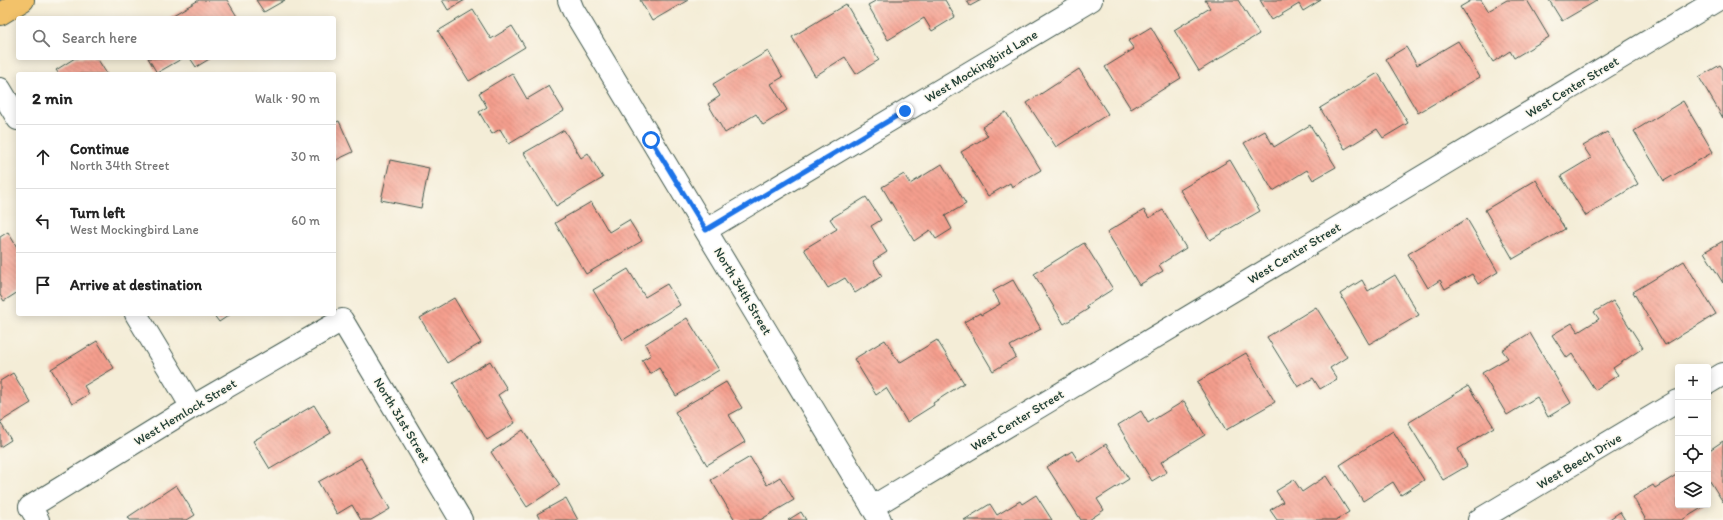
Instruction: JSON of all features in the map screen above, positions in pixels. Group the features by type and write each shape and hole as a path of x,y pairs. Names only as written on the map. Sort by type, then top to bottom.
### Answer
{"main road":[{"path":"0,14 23,0"}],"street":[{"name":"North 34th Street","path":"569,0 573,10 876,513"},
{"name":"West Mockingbird Lane","path":"706,230 1091,0"},
{"name":"West Center Street","path":"876,513 1717,0"},
{"path":"0,89 16,116"},
{"path":"137,316 192,407"},
{"name":"West Hemlock Street","path":"34,514 192,407 342,320"},
{"name":"North 31st Street","path":"342,320 461,520"},
{"path":"1711,381 1723,374"},
{"name":"West Beech Drive","path":"1480,520 1675,403"}],"building":[{"path":"199,0 227,0 237,16 171,16"},
{"path":"256,0 285,0 264,12"},
{"path":"442,0 465,0 448,10"},
{"path":"640,0 688,0 652,21"},
{"path":"877,0 945,0 955,17 932,31 924,18 888,40 868,5"},
{"path":"967,0 981,0 970,6"},
{"path":"1205,0 1238,0 1259,34 1199,71 1174,30 1210,8"},
{"path":"1260,0 1321,0 1303,11 1299,4 1272,20"},
{"path":"1472,0 1481,0 1488,11 1507,0 1527,0 1549,37 1514,58 1510,51 1493,62 1460,7"},
{"path":"1549,0 1598,0 1562,21"},
{"path":"846,4 879,60 856,74 845,57 815,76 792,37"},
{"path":"473,10 491,39 512,26 525,47 469,81 438,31"},
{"path":"1151,27 1181,78 1131,109 1105,67 1134,49 1128,41"},
{"path":"1458,41 1480,77 1418,113 1386,59 1406,47 1417,65"},
{"path":"768,51 783,77 771,84 787,110 763,125 756,114 725,133 708,104 720,96 713,84"},
{"path":"72,60 98,60 106,72 58,72 56,70"},
{"path":"149,60 180,60 159,72 156,72"},
{"path":"191,60 208,60 196,67"},
{"path":"1720,65 1723,69 1723,118 1699,77"},
{"path":"1079,69 1108,114 1056,147 1027,103"},
{"path":"512,73 527,99 549,86 564,111 509,144 500,129 492,134 479,112 487,107 479,93"},
{"path":"1378,73 1408,123 1383,138 1377,129 1345,149 1320,108"},
{"path":"1683,101 1713,152 1664,181 1634,131"},
{"path":"1006,112 1041,170 1012,187 1010,183 988,196 961,152 988,136 982,127"},
{"path":"339,121 353,152 336,160 336,122"},
{"path":"1310,125 1336,167 1313,180 1307,170 1273,191 1244,143 1265,131 1274,147"},
{"path":"564,130 581,158 588,153 603,178 556,206 524,153"},
{"path":"1607,132 1638,184 1586,216 1561,176 1591,158 1583,146"},
{"path":"390,160 429,168 421,208 381,200"},
{"path":"1230,160 1260,211 1210,240 1180,190"},
{"path":"942,164 966,204 945,216 952,229 936,239 930,230 914,241 882,187 904,174 910,184"},
{"path":"1536,180 1565,229 1513,259 1485,210"},
{"path":"866,197 881,220 871,226 887,252 873,261 882,276 855,293 845,278 828,288 804,249 837,229 830,219"},
{"path":"591,202 609,232 629,220 642,241 586,274 555,223"},
{"path":"1144,210 1149,218 1163,210 1186,248 1159,265 1163,271 1139,285 1107,232"},
{"path":"1467,219 1498,272 1478,284 1472,274 1445,289 1440,280 1428,288 1408,254"},
{"path":"8,232 16,246 16,293 4,301 0,295 0,237"},
{"path":"1723,241 1723,283 1704,252"},
{"path":"1084,243 1113,289 1086,306 1088,309 1064,324 1034,274"},
{"path":"1684,261 1716,314 1665,345 1633,292"},
{"path":"628,269 645,297 667,284 680,305 623,340 593,290"},
{"path":"1395,275 1419,315 1369,344 1340,294 1362,280 1368,291"},
{"path":"1013,280 1041,329 1010,346 1016,357 993,371 964,322 980,313 981,315 1000,304 993,291"},
{"path":"454,298 481,343 447,363 420,318"},
{"path":"1613,301 1643,348 1613,368 1618,375 1595,390 1572,354 1567,358 1552,335 1572,323 1578,332 1599,319 1594,312"},
{"path":"1316,307 1347,357 1330,368 1337,379 1320,389 1313,378 1298,387 1267,337"},
{"path":"214,316 228,316 219,322"},
{"path":"687,318 719,370 676,396 659,368 650,374 642,360 651,355 645,344"},
{"path":"1530,333 1571,403 1548,417 1537,397 1507,415 1482,373 1508,358 1502,350"},
{"path":"885,340 899,363 937,340 964,383 933,403 934,405 907,422 886,388 876,395 854,359"},
{"path":"97,341 114,368 84,386 89,394 72,404 51,369"},
{"path":"1246,353 1275,402 1226,430 1197,382"},
{"path":"490,361 507,389 498,395 515,423 487,440 453,383"},
{"path":"13,373 31,403 0,422 0,381"},
{"path":"726,382 742,408 729,415 745,442 707,465 675,412"},
{"path":"1468,386 1494,427 1458,449 1467,466 1443,480 1408,423"},
{"path":"1184,401 1205,435 1161,462 1167,472 1152,481 1118,425 1141,411 1148,423"},
{"path":"314,405 331,433 270,469 253,441"},
{"path":"0,422 11,440 0,447"},
{"path":"523,430 560,485 527,507 491,452"},
{"path":"1393,431 1424,480 1401,495 1393,482 1363,501 1340,465"},
{"path":"1723,441 1723,502 1711,483 1711,449"},
{"path":"1106,444 1129,479 1097,499 1104,510 1089,520 1081,520 1047,467 1072,451 1079,462"},
{"path":"750,457 767,485 780,477 794,500 760,520 735,520 711,480"},
{"path":"361,458 390,509 371,520 361,520 352,505 337,514 318,482"},
{"path":"1326,476 1349,512 1336,520 1277,520 1270,510 1283,502 1276,491 1294,480 1302,492"},
{"path":"1675,476 1675,508 1702,508 1682,520 1646,520 1633,497 1653,485 1655,488"},
{"path":"176,485 195,515 187,520 130,520 128,517"},
{"path":"1036,495 1052,520 964,520 990,504 997,515 1020,501 1022,504"},
{"path":"566,498 578,520 540,520 537,514"},
{"path":"801,512 806,520 788,520"},
{"path":"1620,512 1625,520 1608,520"}],"route":[{"path":"651,140 706,230 905,111"}]}
